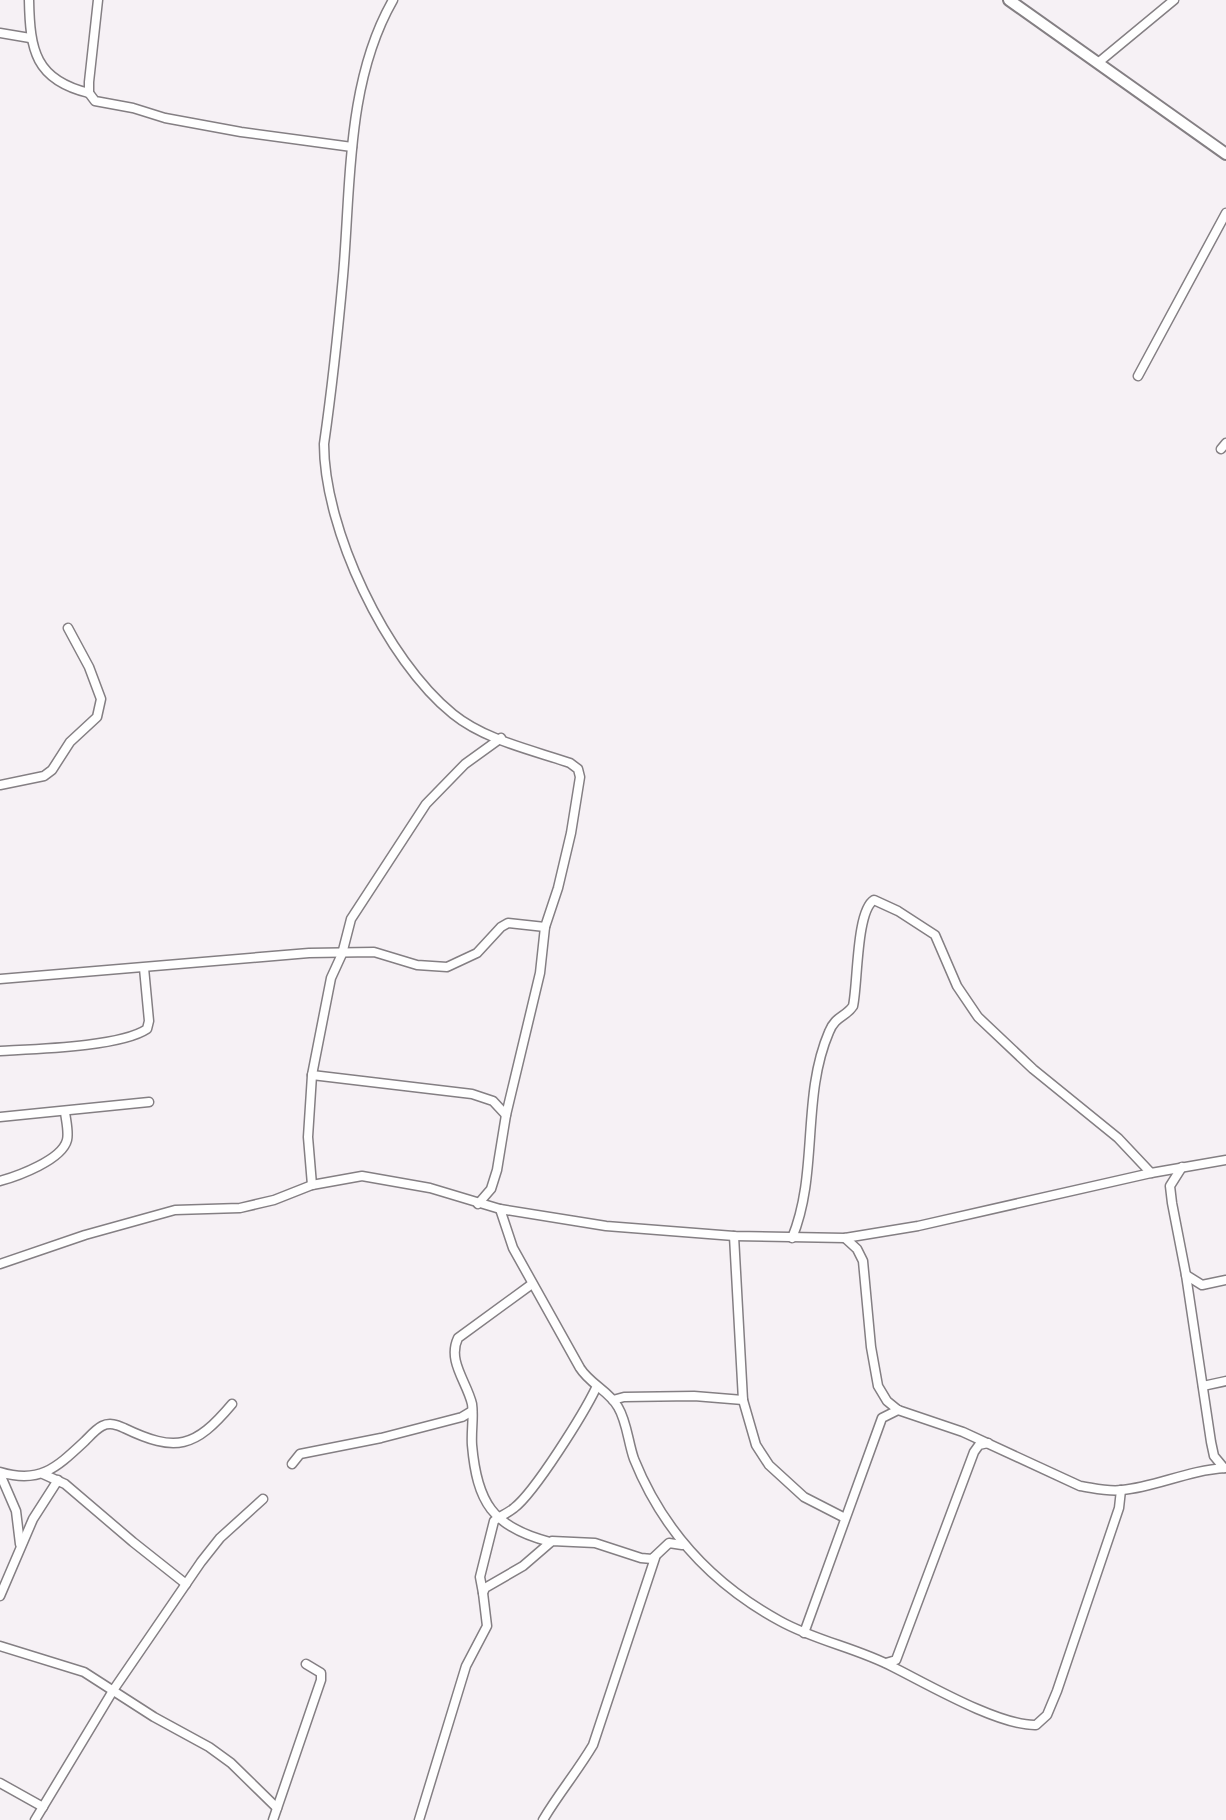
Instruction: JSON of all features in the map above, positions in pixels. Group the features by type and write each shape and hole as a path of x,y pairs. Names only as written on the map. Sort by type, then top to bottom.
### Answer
{"street":[{"path":"29,0 30,38 50,77 64,85 89,93"},
{"path":"98,0 89,93 100,103 241,132 352,147"},
{"path":"393,0 365,70 352,147 343,276 324,444 324,468 331,502 360,579 386,633 409,668 454,714 501,738 570,764 578,769 580,777 571,833 545,927 540,973 506,1115 494,1181 478,1204"},
{"path":"1009,0 1226,154"},
{"path":"1099,62 1174,0"},
{"path":"0,33 30,38"},
{"path":"1138,376 1226,213"},
{"path":"0,785 44,776 52,770 70,742 97,717 101,699 89,667 68,628"},
{"path":"312,1185 308,1137 312,1075 331,978 342,954 356,909 420,811 465,764 501,738"},
{"path":"792,1238 803,1204 821,1057 836,1018 853,1006 866,910 874,900 898,911 934,935 957,986 984,1024 1033,1069 1118,1138 1170,1186 1214,1456 1225,1468"},
{"path":"0,979 90,970 144,968 255,956 374,952 417,965 447,967 477,953 508,923 545,927"},
{"path":"0,1051 107,1041 140,1033 147,1029 149,1021 144,968"},
{"path":"312,1075 472,1094 494,1101 506,1115"},
{"path":"0,1117 149,1102"},
{"path":"0,1181 17,1176 62,1149 68,1134 65,1112"},
{"path":"0,1264 85,1235 175,1210 240,1208 274,1200 312,1185 362,1176 430,1188 500,1209 606,1226 734,1236 845,1238 918,1226 1154,1173 1226,1160"},
{"path":"1170,1186 1183,1167"},
{"path":"500,1209 513,1248 580,1368 596,1388 613,1400 619,1409 634,1457 646,1485 682,1545 730,1589 780,1621 804,1633 886,1663 994,1714 1028,1725 1042,1721 1057,1691 1102,1562 1119,1508 1121,1490"},
{"path":"734,1236 743,1400 756,1444 769,1465 804,1497 845,1518"},
{"path":"845,1238 857,1249 863,1261 871,1347 878,1386 887,1401 898,1410 988,1443 1080,1486 1121,1490 1225,1468"},
{"path":"1186,1275 1202,1285 1226,1280"},
{"path":"532,1284 456,1342 455,1362 472,1411 472,1443 478,1488 498,1518 529,1537 550,1542 595,1543 641,1558 655,1558"},
{"path":"1203,1386 1226,1381"},
{"path":"419,1820 466,1666 487,1626 480,1577 494,1521 514,1508 529,1491 586,1409 596,1388"},
{"path":"613,1400 624,1397 694,1396 743,1400"},
{"path":"0,1473 24,1478 43,1474 65,1459 102,1426 110,1424 156,1443 193,1439 209,1429 232,1404"},
{"path":"804,1633 882,1418 898,1410"},
{"path":"292,1464 300,1454 381,1438 462,1417 472,1411"},
{"path":"886,1663 896,1660 974,1452 979,1446 988,1443"},
{"path":"1207,1470 1214,1456"},
{"path":"0,1473 16,1511 20,1548"},
{"path":"43,1474 58,1480 186,1584"},
{"path":"0,1596 42,1503 58,1480"},
{"path":"34,1820 114,1689 186,1584 220,1538 263,1499"},
{"path":"483,1593 492,1583 523,1566 550,1542"},
{"path":"543,1820 562,1788 580,1767 593,1745 655,1558 669,1544 682,1545"},
{"path":"0,1646 84,1672 114,1689 154,1717 223,1758 277,1808"},
{"path":"273,1820 321,1680 321,1673 306,1664"},
{"path":"0,1783 43,1807"}]}
